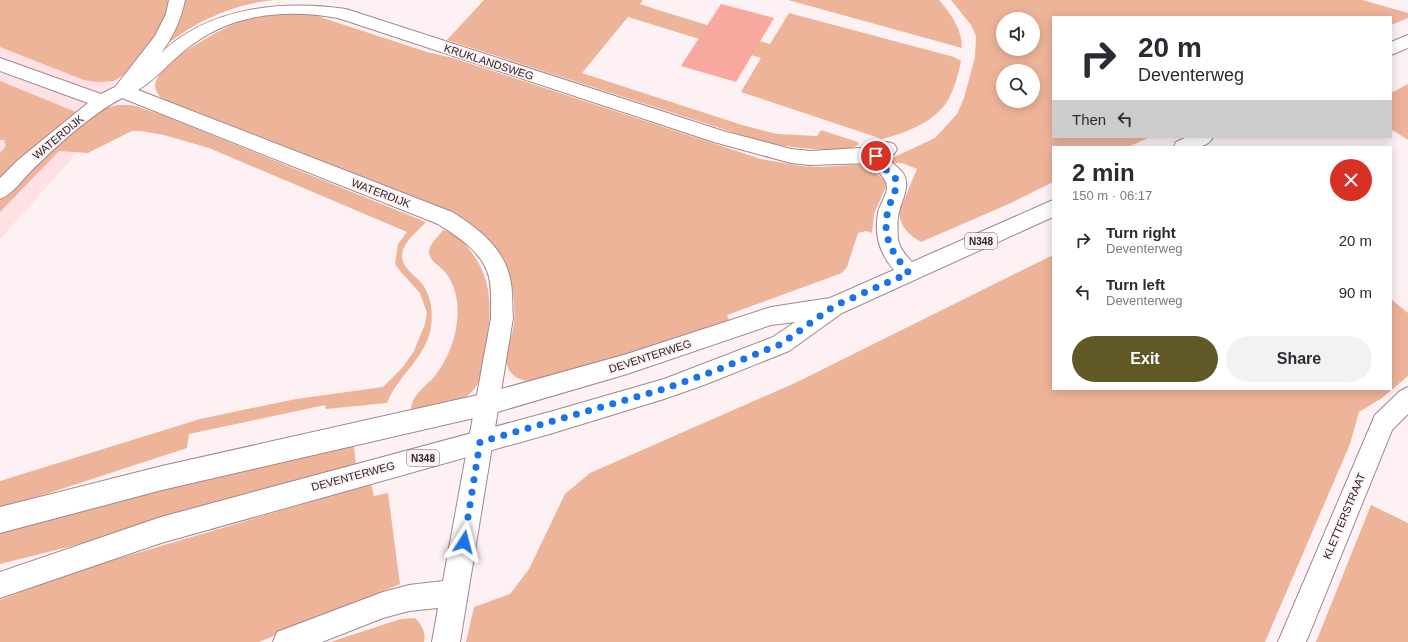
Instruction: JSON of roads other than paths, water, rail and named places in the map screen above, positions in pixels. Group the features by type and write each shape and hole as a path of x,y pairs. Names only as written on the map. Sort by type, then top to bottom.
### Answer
{"street":[{"name":"WATERDIJK","path":"0,191 25,165 69,127 102,101 121,91 163,38 174,14 177,0"},
{"name":"KRUKLANDSWEG","path":"121,91 132,87 179,46 216,23 258,9 290,5 306,6 340,13 706,132 769,151 791,156 810,158 882,152 884,168 895,177 897,188 888,213 888,242 896,258 909,273"},
{"path":"1392,49 1408,41"},
{"path":"0,64 102,101"},
{"name":"WATERDIJK","path":"121,91 445,218 462,228 491,256 498,273 501,291 502,318 446,642"},
{"path":"1185,146 1202,138"},
{"name":"DEVENTERWEG","path":"0,585 161,530 480,442 657,391 704,375 781,344 834,306 1052,208"},
{"name":"DEVENTERWEG","path":"0,520 162,478 487,404 627,364 771,316 834,306"},
{"name":"KLETTERSTRAAT","path":"1292,642 1383,423 1408,398"},
{"path":"287,642 383,605 409,598 454,593"}]}
